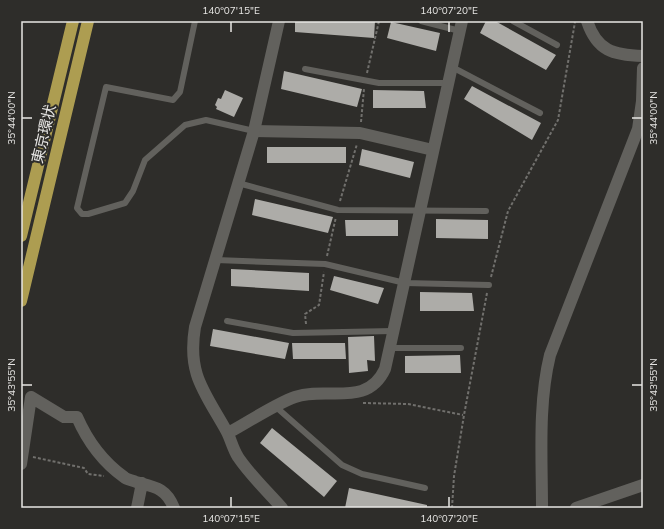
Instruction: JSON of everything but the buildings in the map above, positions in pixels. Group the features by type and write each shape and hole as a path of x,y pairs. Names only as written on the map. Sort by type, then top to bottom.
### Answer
{"highway":[{"name":"東京環状","path":"21,236 73,21"},
{"name":"東京環状","path":"21,301 88,21"}],"street":[{"path":"278,21 254,131 195,326 193,352 197,379 228,433 238,456 282,508"},
{"path":"587,21 591,33 599,44 609,51 623,56 643,56"},
{"path":"228,433 292,398 304,394 358,393 366,390 381,378 394,331 461,26"},
{"path":"542,508 541,444 544,382 547,367 638,129 642,101 643,68"},
{"path":"254,131 360,133 433,150"},
{"path":"22,459 31,397 64,417 77,417 84,435 99,454 125,478 163,490 170,498 174,508"},
{"path":"137,508 142,483"},
{"path":"576,508 643,485"}],"lane":[{"path":"195,21 178,97 173,100 106,87 77,208 82,214 88,214 125,203 133,191 145,160 172,135 186,125 206,120 254,131"},
{"path":"421,21 461,26"},
{"path":"513,21 557,46"},
{"path":"452,67 540,113"},
{"path":"305,69 379,83 448,83"},
{"path":"238,183 338,210 486,211"},
{"path":"216,260 325,264 405,282 489,285"},
{"path":"227,321 293,333 394,331"},
{"path":"389,348 461,348"},
{"path":"276,407 342,465 362,474 425,488"}],"path":[{"path":"306,332 305,314 319,305 325,264 338,210 360,133 365,80 379,21"},
{"path":"452,508 454,476 464,415 489,285 508,211 558,120 575,21"},
{"path":"363,403 408,404 464,415"},
{"path":"22,459 84,468 88,474 125,478"}]}
